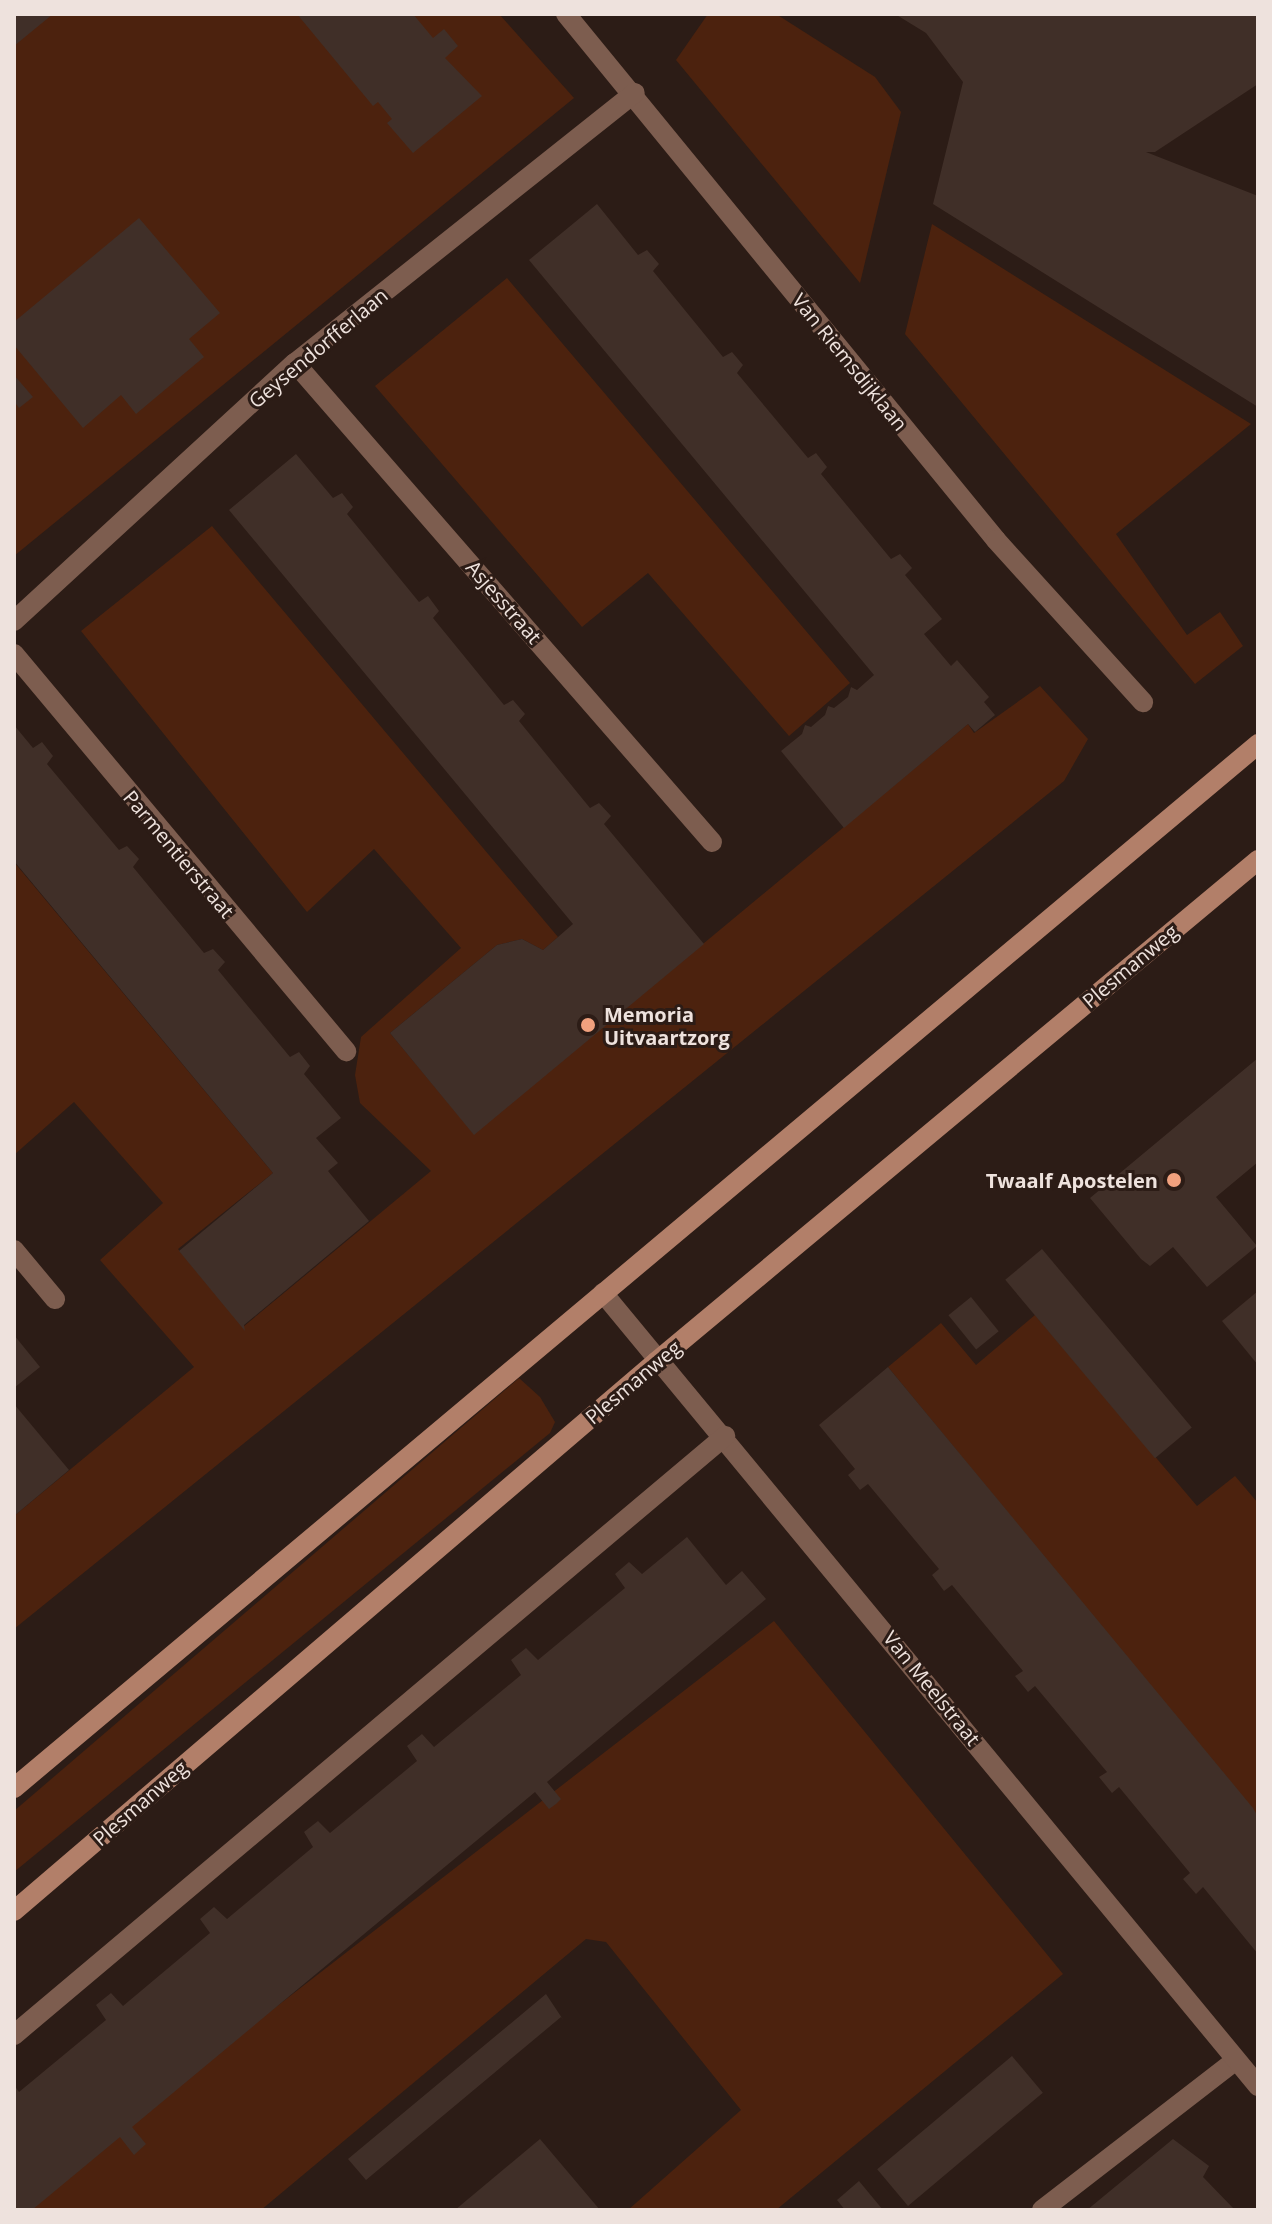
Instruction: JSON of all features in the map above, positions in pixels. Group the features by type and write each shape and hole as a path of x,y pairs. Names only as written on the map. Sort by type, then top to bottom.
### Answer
{"main road":[{"path":"14,1788 1258,744"},
{"name":"Plesmanweg","path":"14,1911 656,1362 1258,860"}],"street":[{"name":"Van Riemsdijklaan","path":"566,14 635,93 987,528 1143,702"},
{"name":"Geysendorfferlaan","path":"14,621 295,363 635,93"},
{"name":"Asjesstraat","path":"295,363 712,842"},
{"name":"Parmentierstraat","path":"14,654 346,1051"},
{"path":"14,1250 55,1299"},
{"name":"Van Meelstraat","path":"603,1293 656,1362 725,1436 1258,2086"},
{"path":"14,2035 725,1436"},
{"path":"1042,2210 1236,2060"}],"shaded area":[{"path":"14,14 499,14 574,98 14,556"},
{"path":"708,14 776,14 875,77 901,112 860,283 676,60"},
{"path":"932,224 1251,424 1116,534 1187,635 1220,612 1243,646 1195,684 905,334"},
{"path":"507,278 850,683 789,736 648,573 582,627 375,386"},
{"path":"212,526 558,937 543,950 522,939 497,945 390,1033 474,1134 968,724 974,733 1040,686 1088,739 1064,781 14,1629 14,1516 194,1367 100,1260 163,1203 74,1102 14,1155 14,862 273,1173 178,1249 243,1327 431,1171 360,1103 355,1075 361,1037 461,948 374,849 307,912 81,631"},
{"path":"1035,1315 1197,1506 1235,1476 1258,1503 1258,1817 888,1367 941,1323 976,1365"},
{"path":"519,1378 540,1397 555,1422 550,1433 14,1872 14,1811"},
{"path":"774,1621 1063,1974 776,2210 628,2210 741,2110 606,1942 586,1939 261,2210 14,2210"}],"building":[{"path":"14,14 53,14 14,46"},
{"path":"297,14 413,14 433,38 444,29 458,46 445,58 482,96 413,153 387,123 392,119 378,102 373,106"},
{"path":"895,14 1258,14 1258,84 1155,152 1146,152 1258,196 1258,407 933,204 963,82 926,33"},
{"path":"597,204 638,255 647,250 659,264 653,271 723,357 732,352 743,365 737,373 808,458 816,453 827,467 821,474 891,559 900,554 912,568 905,575 942,619 924,634 951,666 957,660 989,697 984,702 995,715 975,732 968,724 844,828 781,751 802,734 805,725 811,727 825,715 828,706 834,708 848,697 851,687 857,690 874,675 529,260"},
{"path":"139,218 220,313 189,339 204,357 136,414 121,395 83,428 14,345 14,322"},
{"path":"14,375 33,397 19,408 14,401"},
{"path":"296,454 333,498 342,493 353,507 347,514 419,602 428,596 439,611 433,618 504,705 513,700 525,714 519,721 590,808 599,803 611,816 604,824 704,944 474,1135 390,1033 497,945 522,939 543,950 573,924 229,510"},
{"path":"14,725 33,748 42,742 53,756 47,764 119,850 127,846 139,859 133,867 204,953 213,949 225,962 218,970 290,1057 299,1052 310,1066 304,1074 341,1118 316,1138 338,1163 328,1171 369,1221 244,1325 245,1331 179,1251 273,1173 14,861"},
{"name":"Twaalf Apostelen","path":"1258,1058 1258,1162 1216,1197 1257,1246 1207,1287 1173,1247 1150,1266 1090,1198"},
{"path":"1042,1249 1192,1427 1155,1458 1005,1280"},
{"path":"1258,1291 1258,1365 1222,1321"},
{"path":"971,1297 999,1331 976,1349 948,1315"},
{"path":"14,1335 40,1367 14,1388"},
{"path":"888,1367 1253,1808 1258,1817 1258,1954 1203,1887 1196,1894 1183,1879 1190,1873 1119,1787 1112,1793 1099,1777 1107,1772 1035,1686 1028,1692 1015,1676 1023,1671 952,1585 944,1591 932,1575 939,1569 868,1484 860,1490 848,1475 855,1469 819,1425"},
{"path":"14,1404 69,1470 14,1516"},
{"path":"687,1537 726,1585 742,1571 766,1599 547,1782 561,1799 556,1804 549,1809 535,1792 132,2127 146,2144 134,2155 120,2137 32,2210 14,2210 14,2085 19,2092 106,2020 96,2005 111,1993 123,2006 210,1933 200,1919 214,1907 227,1919 313,1847 304,1832 318,1821 330,1833 417,1761 407,1746 422,1734 434,1747 521,1675 511,1660 526,1648 538,1660 625,1588 615,1574 629,1562 642,1574"},
{"path":"546,1994 564,2021 561,2017 366,2180 348,2159"},
{"path":"1012,2056 1043,2093 908,2206 877,2169"},
{"path":"540,2139 600,2210 455,2210"},
{"path":"1173,2139 1209,2166 1203,2177 1235,2210 1087,2210"},
{"path":"859,2181 883,2210 845,2210 837,2200"}],"place":[{"name":"Memoria Uitvaartzorg","path":"588,1025"},
{"name":"Twaalf Apostelen","path":"1174,1180"}]}
